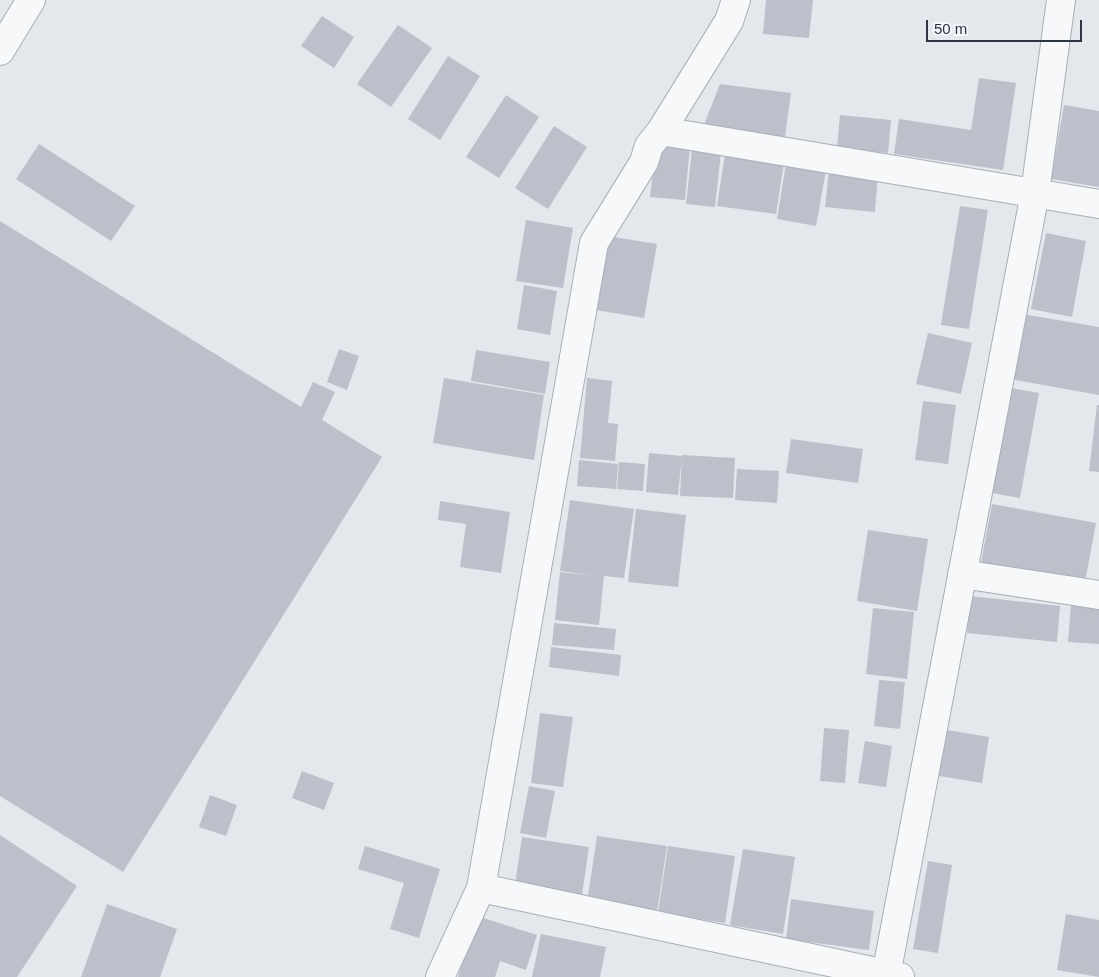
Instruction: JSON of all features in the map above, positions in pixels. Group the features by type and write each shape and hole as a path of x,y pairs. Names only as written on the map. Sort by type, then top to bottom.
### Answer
{"street":[{"path":"0,51 31,0"},
{"path":"440,977 482,888 594,243 644,162 649,146 661,131 729,21 736,0"},
{"path":"482,888 893,976 962,574 1035,193 1061,0"},
{"path":"661,131 1099,204"},
{"path":"962,574 1099,596"}],"building":[{"path":"766,0 813,0 809,38 763,34"},
{"path":"322,16 354,37 334,68 301,46"},
{"path":"398,25 432,48 391,107 357,84"},
{"path":"448,56 480,76 440,140 408,119"},
{"path":"979,78 1016,83 1003,170 894,154 899,119 971,130"},
{"path":"720,84 791,93 784,144 701,132"},
{"path":"506,95 539,117 499,178 466,157"},
{"path":"1064,105 1099,111 1099,187 1051,179"},
{"path":"840,115 891,120 888,153 837,148"},
{"path":"554,126 587,147 548,209 515,188"},
{"path":"656,143 690,146 685,200 650,197"},
{"path":"39,144 135,206 111,241 16,179"},
{"path":"692,149 721,152 715,207 686,204"},
{"path":"725,154 784,163 776,214 717,206"},
{"path":"786,163 826,170 816,226 777,219"},
{"path":"829,170 878,175 875,212 825,207"},
{"path":"960,206 988,210 969,329 941,325"},
{"path":"526,220 573,228 563,288 516,281"},
{"path":"0,221 301,407 313,382 335,392 322,420 382,457 123,872 0,796"},
{"path":"1046,233 1086,241 1072,317 1031,309"},
{"path":"608,236 657,244 644,318 596,310"},
{"path":"524,285 557,291 550,335 517,329"},
{"path":"1022,314 1099,327 1099,395 1010,379"},
{"path":"928,333 972,343 961,394 916,384"},
{"path":"339,349 359,356 347,390 327,382"},
{"path":"476,350 550,362 545,394 471,381"},
{"path":"444,378 544,395 534,460 433,443"},
{"path":"587,378 612,381 608,423 618,424 615,461 580,458"},
{"path":"1011,388 1039,393 1020,498 992,493"},
{"path":"923,401 956,405 948,464 915,460"},
{"path":"1097,405 1099,405 1099,472 1089,471"},
{"path":"791,439 863,449 858,483 786,473"},
{"path":"649,453 682,456 678,495 646,492"},
{"path":"682,455 735,458 733,498 680,496"},
{"path":"579,460 618,464 616,489 577,486"},
{"path":"619,462 645,464 643,491 617,489"},
{"path":"737,469 779,471 777,503 735,500"},
{"path":"570,500 634,509 624,578 604,576 599,625 555,620 560,572 599,576 560,571"},
{"path":"440,501 510,512 501,573 460,567 466,524 438,520"},
{"path":"992,504 1096,523 1084,587 980,568"},
{"path":"636,509 686,515 678,587 628,582"},
{"path":"868,530 928,539 917,611 857,601"},
{"path":"970,596 1060,606 1057,642 967,633"},
{"path":"1071,605 1099,607 1099,644 1068,642"},
{"path":"873,608 914,612 907,679 866,674"},
{"path":"554,623 616,629 614,650 552,645"},
{"path":"551,647 621,655 619,676 549,667"},
{"path":"879,680 905,682 900,729 874,726"},
{"path":"540,713 573,717 563,787 531,783"},
{"path":"824,728 849,730 845,783 820,781"},
{"path":"947,730 989,737 982,783 939,776"},
{"path":"865,741 892,746 886,787 858,783"},
{"path":"302,771 334,783 324,810 292,798"},
{"path":"529,786 555,791 546,838 520,833"},
{"path":"210,795 237,805 226,836 199,827"},
{"path":"0,835 77,886 17,977 0,977"},
{"path":"597,836 667,846 657,912 587,902"},
{"path":"522,837 589,847 582,895 515,885"},
{"path":"365,846 440,869 419,938 390,929 404,883 358,869"},
{"path":"668,846 735,856 725,923 658,913"},
{"path":"743,849 795,857 783,934 730,925"},
{"path":"928,861 952,865 938,953 913,949"},
{"path":"791,899 874,911 869,950 786,939"},
{"path":"107,904 177,929 160,977 81,977"},
{"path":"1066,914 1099,920 1099,977 1057,970"},
{"path":"477,916 537,935 526,970 500,961 495,977 458,977"},
{"path":"541,934 606,947 600,977 532,977"}]}
